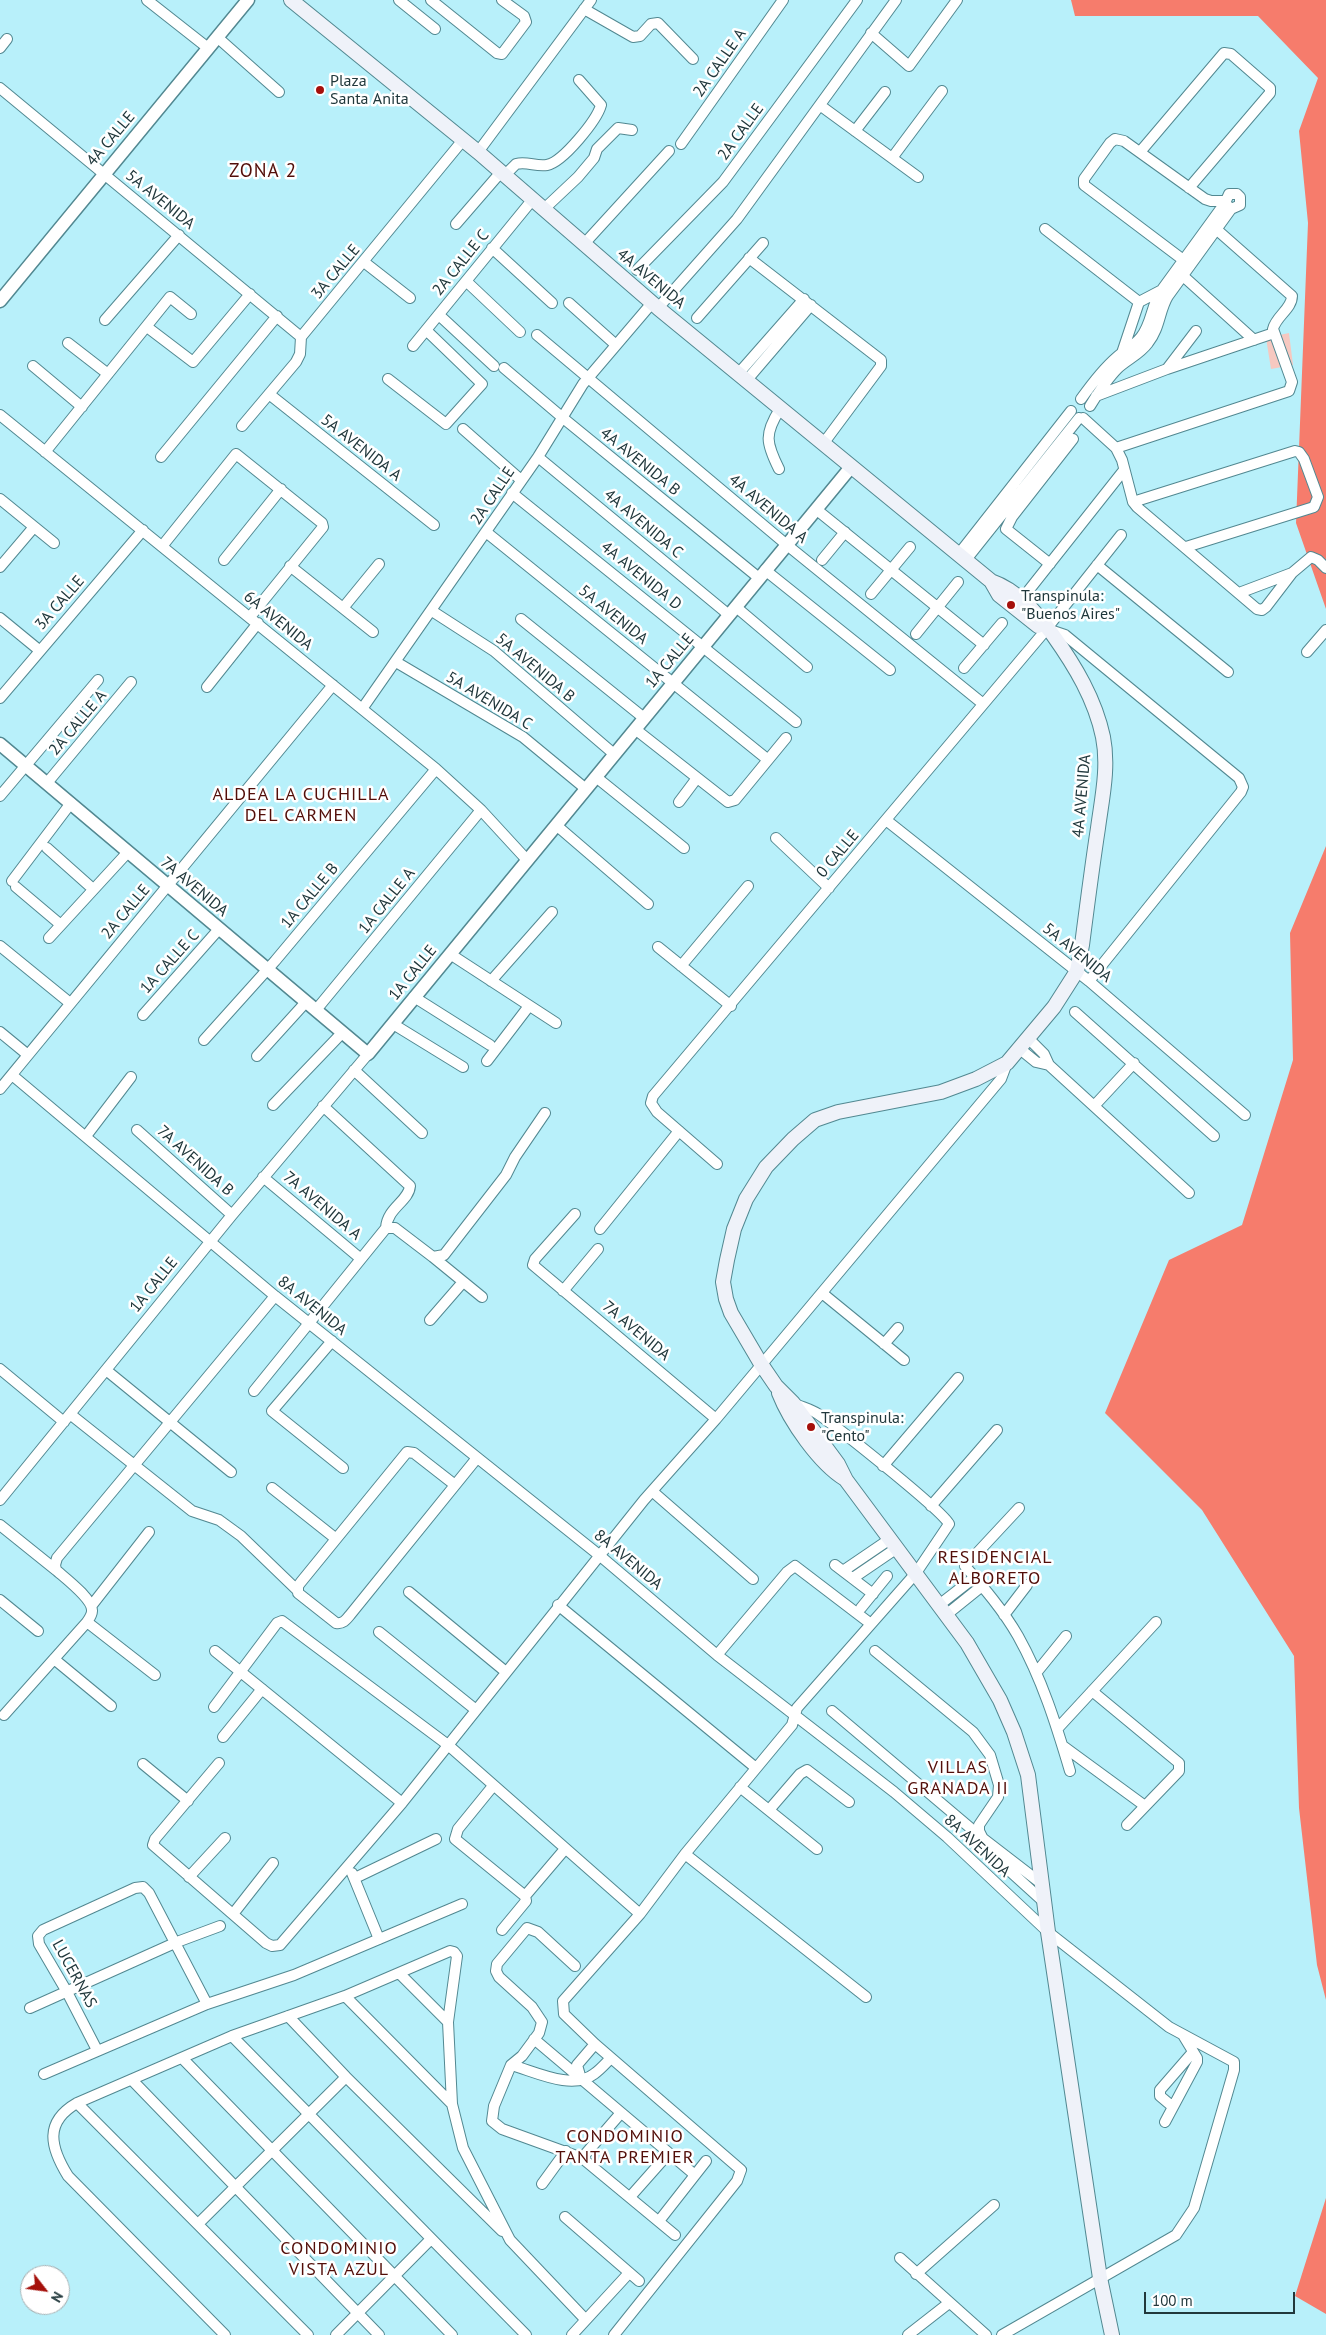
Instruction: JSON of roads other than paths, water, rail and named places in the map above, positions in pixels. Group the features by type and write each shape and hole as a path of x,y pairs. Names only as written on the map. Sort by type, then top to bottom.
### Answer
{"main road":[{"name":"4A AVENIDA","path":"291,0 478,152 655,306 850,467 990,581 999,584 1019,598 1049,631 1069,657 1086,689 1099,723 1105,754 1105,771 1076,971"},
{"path":"1076,971 1054,1007 1007,1062 976,1079 941,1092 838,1112 815,1120 792,1139 766,1167 746,1199 734,1229 723,1282 731,1313 761,1364 776,1386 793,1403 838,1464 846,1480 916,1573 987,1675 1014,1732 1028,1775 1048,1932 1100,2278 1112,2335"},
{"path":"776,1386 785,1409 830,1470 846,1480"}],"street":[{"path":"147,0 208,48"},
{"name":"4A CALLE","path":"2,295 248,0"},
{"path":"398,0 435,29"},
{"path":"431,0 497,53 502,54 526,22 526,19 502,0"},
{"path":"478,152 591,0"},
{"name":"2A CALLE A","path":"681,144 783,0"},
{"name":"2A CALLE","path":"637,270 723,182 857,0"},
{"name":"2A CALLE","path":"362,709 538,457 588,377 616,345 737,219 821,106 896,0"},
{"path":"871,33 909,66 957,0"},
{"path":"584,9 633,37 640,36 651,24 658,23 693,59"},
{"path":"217,37 280,92"},
{"path":"0,48 7,39"},
{"path":"1140,152 1224,53 1231,54 1270,88 1270,93 1189,188"},
{"path":"456,224 503,173 516,164 550,164 568,152 598,113 601,105 579,80"},
{"name":"5A AVENIDA","path":"0,88 302,337"},
{"path":"892,158 942,91"},
{"path":"855,131 884,92"},
{"path":"821,106 918,177"},
{"path":"544,209 592,162 597,149 612,133 618,128 632,130"},
{"path":"1182,259 1088,188 1083,182 1112,140 1120,139 1189,188 1211,201 1227,204"},
{"name":"3A CALLE","path":"242,426 300,354 302,337 463,140"},
{"path":"584,244 669,151"},
{"name":"2A CALLE C","path":"413,346 533,200"},
{"path":"962,558 1071,411 1073,403 1081,399 1122,353 1137,342 1146,330 1154,302 1161,290 1182,259 1227,204"},
{"path":"962,558 1086,414 1096,396 1118,368 1137,355 1150,342 1158,326 1165,301 1216,229 1227,204"},
{"path":"1045,229 1139,302"},
{"path":"1116,448 1289,391 1292,382 1274,333 1274,324 1291,303 1292,296 1216,229"},
{"path":"105,320 178,235"},
{"path":"696,318 763,243"},
{"path":"492,248 552,303"},
{"path":"749,258 881,360 880,366 823,444"},
{"path":"364,262 410,298"},
{"path":"1182,275 1254,340"},
{"path":"466,280 520,332"},
{"path":"1122,353 1139,302 1161,290"},
{"path":"147,327 193,362 250,294"},
{"path":"45,452 171,297 191,314"},
{"path":"742,377 808,302"},
{"path":"568,303 616,345"},
{"name":"4A AVENIDA B","path":"439,315 499,367 563,418 762,574 890,670"},
{"path":"161,457 277,316"},
{"path":"388,379 446,424 482,384 426,330"},
{"path":"1167,369 1196,331"},
{"path":"1096,396 1167,369 1274,333"},
{"name":"4A AVENIDA A","path":"537,335 787,545 982,703"},
{"path":"68,343 108,374"},
{"path":"33,366 82,407"},
{"name":"5A AVENIDA A","path":"269,394 434,525"},
{"path":"1081,399 1087,401 1086,414 1097,429 1116,448 1133,502 1257,609 1262,610 1292,573 1312,557 1326,568"},
{"path":"779,469 770,451 768,436 771,423 780,409"},
{"path":"1071,411 1086,414"},
{"name":"6A AVENIDA","path":"0,415 163,545 436,769 481,810 527,860"},
{"path":"463,429 521,480"},
{"path":"1050,564 1006,529 1012,517 1074,439"},
{"path":"1133,502 1295,451 1302,455 1318,497 1314,507 1186,547"},
{"path":"163,545 236,454 324,525 290,566 206,687"},
{"name":"4A AVENIDA C","path":"538,457 732,611 807,667"},
{"name":"1A CALLE","path":"0,1500 211,1240 393,1024 672,683 817,510 850,467"},
{"path":"1029,590 1124,470"},
{"path":"224,560 281,489"},
{"name":"4A AVENIDA D","path":"512,493 796,722"},
{"path":"0,499 54,543"},
{"path":"817,510 984,645"},
{"path":"0,568 34,527"},
{"name":"3A CALLE","path":"0,698 143,530"},
{"name":"5A AVENIDA","path":"486,532 767,759"},
{"path":"822,560 845,532"},
{"name":"0 CALLE","path":"679,1131 652,1107 653,1096 982,703 1049,631 1121,535"},
{"path":"871,594 910,547"},
{"path":"343,608 379,564"},
{"path":"1097,565 1228,672"},
{"path":"290,566 373,632"},
{"path":"1239,593 1292,573"},
{"path":"916,634 958,582"},
{"name":"5A AVENIDA B","path":"432,611 494,651 614,754"},
{"path":"0,618 39,650"},
{"path":"521,619 644,718"},
{"path":"964,668 1002,623"},
{"path":"1307,652 1326,630"},
{"name":"4A AVENIDA","path":"1049,631 1065,635 1185,732 1238,778 1243,787 1241,792 1089,981"},
{"name":"5A AVENIDA C","path":"396,662 523,737 586,789"},
{"path":"0,796 25,764 98,680"},
{"name":"2A CALLE A","path":"47,783 131,682"},
{"name":"2A CALLE","path":"0,1089 333,685"},
{"path":"636,729 725,801 731,802 786,738"},
{"name":"7A AVENIDA","path":"0,744 368,1054"},
{"name":"1A CALLE B","path":"204,1040 268,968 436,769"},
{"path":"596,777 684,848"},
{"path":"679,802 697,778"},
{"path":"61,925 14,884 71,803"},
{"name":"1A CALLE A","path":"257,1056 311,1006 481,810"},
{"name":"5A AVENIDA","path":"886,820 1089,981 1245,1115"},
{"path":"556,825 648,904"},
{"path":"776,838 829,888"},
{"path":"47,848 93,890"},
{"path":"49,938 128,852"},
{"path":"681,966 748,886"},
{"path":"491,981 552,912"},
{"name":"1A CALLE C","path":"142,1015 219,929"},
{"path":"0,946 70,1004"},
{"path":"658,947 730,1006"},
{"path":"450,954 556,1023"},
{"path":"414,997 490,1046"},
{"path":"487,1061 529,1006"},
{"path":"1075,1012 1214,1136"},
{"path":"393,1024 463,1067"},
{"path":"0,1032 28,1055"},
{"path":"273,1105 342,1033"},
{"path":"1024,1044 1044,1054 1049,1065 1189,1193"},
{"path":"220,1763 155,1839 153,1845 266,1943 272,1946 280,1945 349,1868 402,1803 598,1555 716,1419 1001,1079 1007,1062"},
{"path":"1094,1106 1134,1064"},
{"path":"354,1070 422,1133"},
{"name":"8A AVENIDA","path":"12,1075 211,1240 275,1296 598,1555 717,1655 910,1805 947,1837 1048,1932 1169,2027 1234,2062 1234,2070 1194,2208 1185,2224 1176,2235 1100,2278"},
{"path":"86,1136 131,1077"},
{"path":"254,1391 386,1228 390,1212 409,1191 410,1186 323,1106"},
{"path":"433,1257 439,1258 444,1254 466,1227 506,1175 515,1157 545,1113"},
{"name":"7A AVENIDA B","path":"138,1130 232,1215"},
{"path":"600,1230 679,1131 717,1164"},
{"name":"7A AVENIDA A","path":"263,1177 361,1258"},
{"name":"7A AVENIDA","path":"574,1214 535,1259 533,1265 535,1268 716,1419"},
{"path":"386,1228 395,1228 482,1297"},
{"path":"563,1291 598,1249"},
{"path":"430,1320 464,1282"},
{"path":"822,1293 904,1360"},
{"path":"56,1570 55,1565 63,1550 275,1296"},
{"path":"884,1344 898,1328"},
{"path":"332,1341 272,1411 343,1468"},
{"path":"0,1370 134,1465 192,1511 219,1520 241,1536 301,1596 336,1623 344,1622 477,1458"},
{"path":"106,1370 231,1472"},
{"path":"883,1466 958,1378"},
{"path":"614,2335 688,2245 742,2173 738,2166 595,2044 564,2014 563,2001 640,1914 685,1854 792,1724 797,1708 916,1573 948,1529 947,1521 883,1466 817,1413 793,1403"},
{"path":"931,1506 997,1430"},
{"path":"297,1590 300,1582 335,1538 407,1452 410,1451 455,1485"},
{"path":"272,1488 335,1538"},
{"path":"652,1491 753,1579"},
{"path":"1019,1508 965,1566 1004,1615 1017,1635 1036,1673 1058,1728 1070,1771"},
{"path":"0,1525 56,1570 92,1605"},
{"path":"4,1715 87,1622 92,1612 92,1605 149,1532"},
{"path":"873,1594 839,1568 893,1543"},
{"path":"853,1578 893,1543"},
{"path":"717,1655 787,1572 795,1566 871,1624"},
{"path":"862,1608 888,1576"},
{"path":"942,1610 975,1577"},
{"path":"1004,1615 1027,1585"},
{"path":"942,1610 982,1586"},
{"path":"409,1592 506,1672"},
{"path":"0,1600 38,1631"},
{"path":"558,1606 756,1768"},
{"path":"214,1707 277,1623 282,1621 448,1745 640,1914"},
{"path":"87,1622 155,1675"},
{"path":"1058,1728 1156,1622"},
{"path":"380,1632 476,1710"},
{"path":"1036,1673 1066,1636"},
{"path":"215,1651 402,1803"},
{"path":"875,1651 973,1732 990,1755 999,1786 998,1797 979,1826 981,1837 990,1853 1044,1902"},
{"path":"54,1659 111,1706"},
{"path":"223,1737 262,1688"},
{"path":"1092,1691 1179,1763 1179,1771 1127,1825"},
{"path":"832,1711 981,1837 1042,1884"},
{"path":"1063,1746 1145,1806"},
{"path":"143,1764 188,1801"},
{"path":"769,1810 800,1774 807,1770 848,1802"},
{"path":"494,1786 458,1829 455,1839 525,1896"},
{"path":"740,1787 817,1849"},
{"path":"189,1877 225,1838"},
{"path":"355,1878 436,1839"},
{"path":"502,1930 526,1901 525,1896 566,1849"},
{"path":"685,1854 866,1997"},
{"path":"233,1914 273,1863"},
{"path":"349,1868 355,1878 379,1939"},
{"name":"LUCERNAS","path":"96,2050 67,1992 39,1944 38,1936 43,1930 134,1888 143,1887 150,1893 177,1942"},
{"path":"44,2074 96,2050 207,2004 294,1974 462,1904"},
{"path":"30,2008 177,1942 220,1926"},
{"path":"575,1966 538,1932 527,1928 497,1964 496,1971 499,1977 538,2014 542,2022 539,2033 522,2056 511,2065 494,2106 492,2121 502,2130 582,2158 675,2235"},
{"path":"177,1942 207,2004"},
{"path":"225,2335 68,2176 60,2163 53,2130 56,2120 63,2111 77,2103 232,2036 345,1996 450,1951 454,1952 456,1956 448,2022 452,2104 463,2148 510,2240"},
{"path":"400,1974 448,2022"},
{"path":"345,1996 452,2104"},
{"path":"288,2016 586,2319"},
{"path":"1165,2122 1193,2072 1197,2058 1183,2034"},
{"path":"232,2036 526,2335"},
{"path":"534,2039 620,2114 696,2175"},
{"path":"580,2079 576,2065 595,2044"},
{"path":"1173,2107 1160,2096 1160,2090 1193,2052"},
{"path":"182,2058 452,2335"},
{"path":"511,2065 565,2080 580,2079 594,2075 611,2058"},
{"path":"198,2224 346,2077"},
{"path":"132,2080 379,2335"},
{"path":"77,2103 308,2335"},
{"path":"582,2158 620,2114"},
{"path":"542,2184 566,2151"},
{"path":"630,2197 669,2153"},
{"path":"659,2221 706,2160"},
{"path":"916,2274 994,2205"},
{"path":"565,2217 639,2281"},
{"path":"336,2335 431,2240"},
{"path":"900,2258 986,2335"},
{"path":"572,2335 629,2273"},
{"path":"1002,2335 1100,2278"},
{"path":"908,2335 949,2303"}],"place":[{"name":"Plaza Santa Anita","path":"320,90"},
{"name":"Transpinula: \"Buenos Aires\"","path":"1011,605"},
{"name":"Transpinula: \"Cento\"","path":"811,1427"}],"district":[{"name":"ZONA 2","path":"263,172"},
{"name":"ALDEA LA CUCHILLA DEL CARMEN","path":"301,805"},
{"name":"RESIDENCIAL ALBORETO","path":"995,1568"},
{"name":"VILLAS GRANADA II","path":"958,1778"},
{"name":"CONDOMINIO TANTA PREMIER","path":"625,2147"},
{"name":"CONDOMINIO VISTA AZUL","path":"339,2259"}]}
